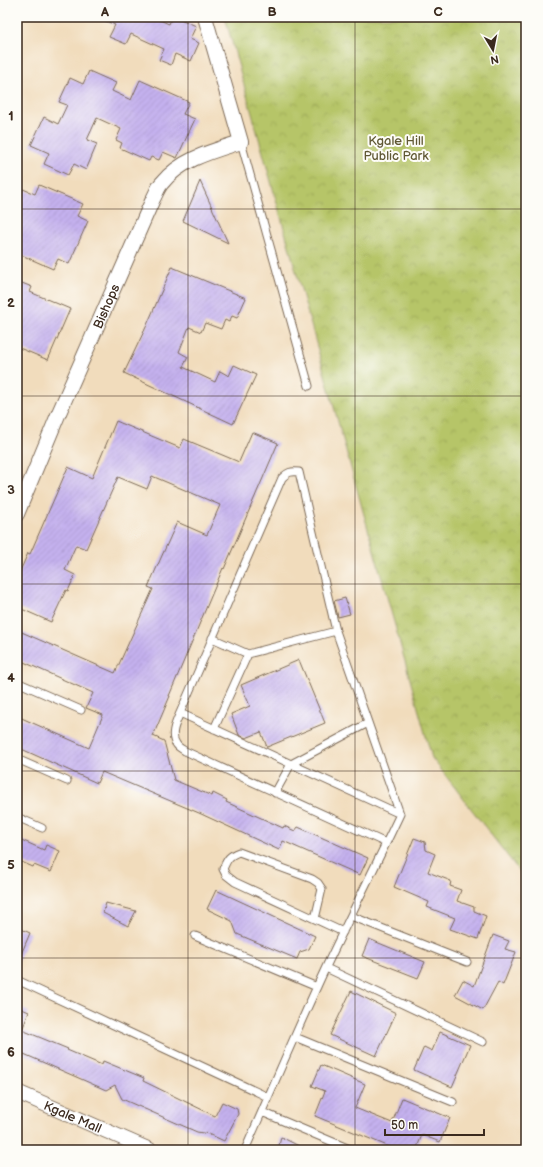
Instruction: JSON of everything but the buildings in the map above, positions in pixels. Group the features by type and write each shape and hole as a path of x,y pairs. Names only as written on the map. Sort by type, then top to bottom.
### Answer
{"street":[{"path":"205,17 240,142"},
{"name":"Bishops","path":"17,514 58,415 153,199 162,183 178,167 202,155 240,142"},
{"name":"Kgale Mall","path":"17,1092 150,1150"}],"lane":[{"path":"240,142 309,386"},
{"path":"245,1150 317,987 400,814 336,631 299,472 291,471 282,478 175,724 173,735 176,744 185,751 386,843"},
{"path":"212,638 248,654 336,631"},
{"path":"214,728 248,654"},
{"path":"17,682 81,710"},
{"path":"180,713 400,814"},
{"path":"275,792 291,764 368,724"},
{"path":"17,759 67,781"},
{"path":"17,817 42,828"},
{"path":"315,919 322,889 318,883 312,879 239,852 232,854 228,858 223,870 226,875 235,882 343,932"},
{"path":"351,916 467,962"},
{"path":"195,936 317,987"},
{"path":"326,968 483,1042"},
{"path":"17,980 268,1097"},
{"path":"295,1038 453,1102"},
{"path":"262,1112 352,1150"}],"green space":[{"name":"Kgale Hill Public Park","path":"225,17 526,17 526,880 432,758"}]}
